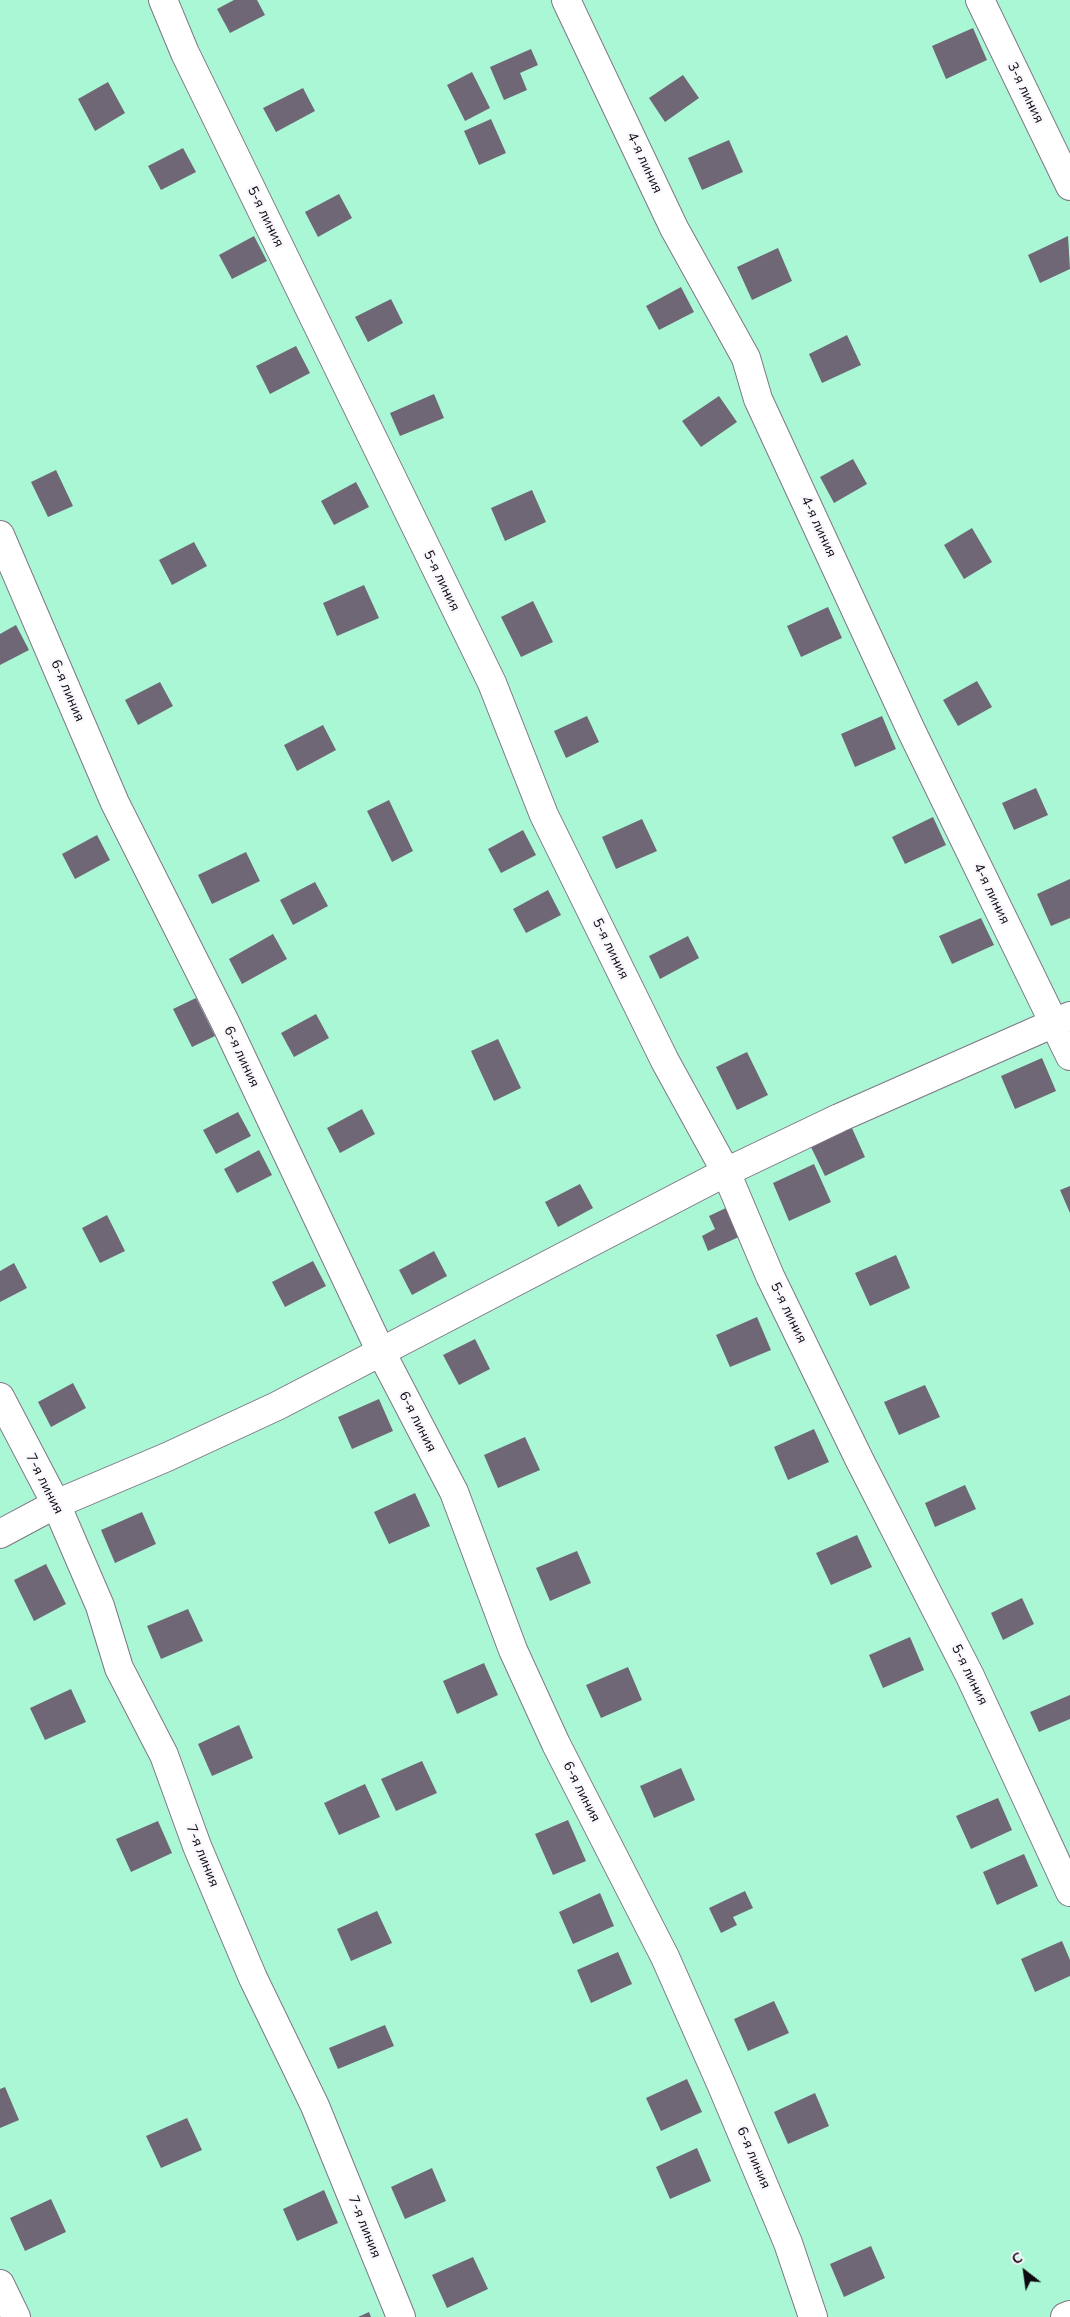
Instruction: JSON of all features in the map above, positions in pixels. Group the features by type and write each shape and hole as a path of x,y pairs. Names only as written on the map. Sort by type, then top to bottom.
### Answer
{"street":[{"name":"5-я линия","path":"163,0 185,52 492,683 544,815 664,1061 726,1172 770,1276 860,1461 970,1676 1070,1892"},
{"name":"4-я линия","path":"566,0 674,228 746,358 758,398 912,730 1061,1020 1070,1056"},
{"name":"3-я линия","path":"980,0 1070,186"},
{"name":"6-я линия","path":"0,535 115,803 224,1020 381,1352 454,1492 513,1650 556,1744 669,1966 788,2243 813,2317"},
{"path":"0,1534 56,1504 167,1457 276,1406 726,1172 839,1118 1061,1020"},
{"name":"7-я линия","path":"0,1397 56,1504 100,1606 119,1668 164,1755 197,1846 253,1978 315,2106 401,2317"},
{"path":"0,2284 16,2317"},
{"path":"1065,2317 1070,2315"}],"green space":[{"path":"0,0 1070,0 1070,2317 0,2317"}],"building":[{"path":"234,0 257,0 265,15 230,33 217,9"},
{"path":"973,28 987,60 946,79 932,46"},
{"path":"531,49 538,65 520,73 527,90 504,100 490,67"},
{"path":"472,72 490,108 465,121 447,85"},
{"path":"683,75 699,98 665,122 649,98"},
{"path":"108,82 125,113 95,131 78,99"},
{"path":"303,88 315,111 276,132 263,108"},
{"path":"491,119 506,153 479,165 464,131"},
{"path":"729,140 743,172 702,190 688,158"},
{"path":"183,148 196,172 161,190 148,166"},
{"path":"339,194 352,218 318,237 305,212"},
{"path":"254,236 267,261 232,279 219,255"},
{"path":"1068,236 1070,269 1040,283 1028,255"},
{"path":"778,248 792,281 752,300 737,267"},
{"path":"681,287 694,312 659,330 646,306"},
{"path":"391,299 403,323 368,342 355,317"},
{"path":"847,335 861,365 822,383 809,354"},
{"path":"296,346 310,373 270,394 256,366"},
{"path":"434,394 444,418 400,436 390,413"},
{"path":"719,396 737,422 701,447 682,421"},
{"path":"853,459 867,484 834,503 820,477"},
{"path":"56,470 73,506 48,517 31,482"},
{"path":"356,482 369,507 334,525 321,501"},
{"path":"532,490 546,522 505,541 491,508"},
{"path":"972,528 992,562 964,579 944,545"},
{"path":"194,542 207,566 172,585 159,560"},
{"path":"364,585 379,618 337,636 323,603"},
{"path":"533,601 553,642 521,657 501,617"},
{"path":"828,607 842,638 801,657 787,626"},
{"path":"16,625 29,650 0,665 0,634"},
{"path":"977,681 992,707 958,726 943,700"},
{"path":"160,682 173,706 138,725 125,700"},
{"path":"587,716 599,742 566,758 554,731"},
{"path":"882,716 896,749 855,767 841,734"},
{"path":"323,725 336,750 297,771 284,745"},
{"path":"1036,788 1048,815 1014,830 1002,803"},
{"path":"389,800 413,851 392,862 367,811"},
{"path":"933,817 946,845 905,864 892,837"},
{"path":"642,819 657,851 616,869 602,837"},
{"path":"523,830 536,855 501,873 488,849"},
{"path":"97,835 110,860 75,879 62,854"},
{"path":"246,852 260,881 212,904 198,875"},
{"path":"1070,879 1070,918 1051,926 1037,894"},
{"path":"315,882 328,906 293,925 280,900"},
{"path":"548,890 561,915 526,933 513,909"},
{"path":"981,918 994,945 952,964 939,936"},
{"path":"273,934 287,959 242,984 229,959"},
{"path":"688,936 699,958 660,979 649,956"},
{"path":"196,998 215,1036 192,1047 173,1009"},
{"path":"316,1014 329,1038 294,1057 281,1033"},
{"path":"498,1039 521,1088 494,1101 471,1051"},
{"path":"747,1052 768,1095 737,1110 716,1067"},
{"path":"1042,1058 1056,1091 1015,1109 1001,1076"},
{"path":"362,1109 375,1134 340,1153 327,1128"},
{"path":"238,1112 251,1136 216,1154 203,1130"},
{"path":"851,1126 865,1157 825,1176 810,1145"},
{"path":"259,1150 272,1175 237,1193 224,1169"},
{"path":"814,1164 831,1202 789,1221 773,1183"},
{"path":"580,1184 593,1208 558,1227 545,1202"},
{"path":"1070,1186 1070,1213 1060,1190"},
{"path":"728,1207 741,1236 708,1251 702,1236 715,1229 709,1216"},
{"path":"107,1215 125,1251 100,1263 82,1228"},
{"path":"434,1251 447,1276 412,1295 399,1270"},
{"path":"896,1255 910,1288 870,1306 855,1273"},
{"path":"313,1261 326,1286 285,1307 272,1282"},
{"path":"14,1263 27,1288 0,1302 0,1271"},
{"path":"757,1317 771,1350 730,1367 716,1335"},
{"path":"475,1339 490,1369 459,1385 443,1355"},
{"path":"73,1383 86,1408 51,1427 38,1402"},
{"path":"925,1385 940,1417 899,1435 884,1402"},
{"path":"379,1399 393,1431 352,1449 338,1417"},
{"path":"814,1429 829,1462 788,1480 774,1447"},
{"path":"525,1437 540,1470 498,1488 484,1455"},
{"path":"965,1485 976,1509 935,1527 925,1503"},
{"path":"415,1493 430,1526 389,1544 374,1512"},
{"path":"142,1512 156,1544 115,1563 101,1530"},
{"path":"857,1535 872,1567 831,1585 816,1553"},
{"path":"577,1551 591,1583 550,1601 536,1568"},
{"path":"46,1564 66,1604 34,1621 14,1580"},
{"path":"1022,1598 1034,1624 1003,1640 991,1613"},
{"path":"188,1609 203,1641 161,1659 147,1626"},
{"path":"910,1637 924,1670 883,1688 869,1655"},
{"path":"484,1663 498,1695 457,1714 443,1681"},
{"path":"628,1667 642,1700 601,1718 586,1685"},
{"path":"71,1689 86,1722 45,1740 30,1708"},
{"path":"1070,1695 1070,1719 1039,1732 1030,1712"},
{"path":"239,1725 253,1758 212,1776 198,1744"},
{"path":"422,1761 437,1793 396,1811 381,1779"},
{"path":"681,1768 695,1800 654,1818 640,1786"},
{"path":"365,1784 380,1817 339,1835 324,1803"},
{"path":"998,1798 1012,1830 971,1849 956,1816"},
{"path":"568,1820 586,1861 553,1875 535,1834"},
{"path":"158,1821 172,1853 131,1872 116,1839"},
{"path":"1024,1854 1038,1886 997,1905 983,1872"},
{"path":"745,1891 753,1908 733,1917 737,1925 721,1933 709,1908"},
{"path":"600,1893 614,1926 573,1944 559,1912"},
{"path":"377,1911 392,1943 351,1961 337,1929"},
{"path":"1062,1941 1070,1960 1070,1976 1035,1992 1021,1959"},
{"path":"618,1952 632,1984 591,2003 577,1970"},
{"path":"774,2001 789,2033 748,2051 734,2019"},
{"path":"385,2025 394,2046 338,2069 329,2048"},
{"path":"687,2079 702,2112 661,2131 646,2098"},
{"path":"5,2087 19,2120 0,2128 0,2089"},
{"path":"815,2093 829,2126 788,2144 774,2112"},
{"path":"187,2118 202,2150 161,2168 146,2136"},
{"path":"697,2148 711,2181 670,2199 656,2167"},
{"path":"432,2168 446,2201 405,2219 391,2187"},
{"path":"324,2190 338,2223 297,2241 283,2209"},
{"path":"51,2199 66,2232 25,2251 10,2218"},
{"path":"871,2246 885,2278 844,2297 830,2264"},
{"path":"473,2257 488,2289 447,2308 432,2275"},
{"path":"369,2312 371,2317 358,2317"}]}
